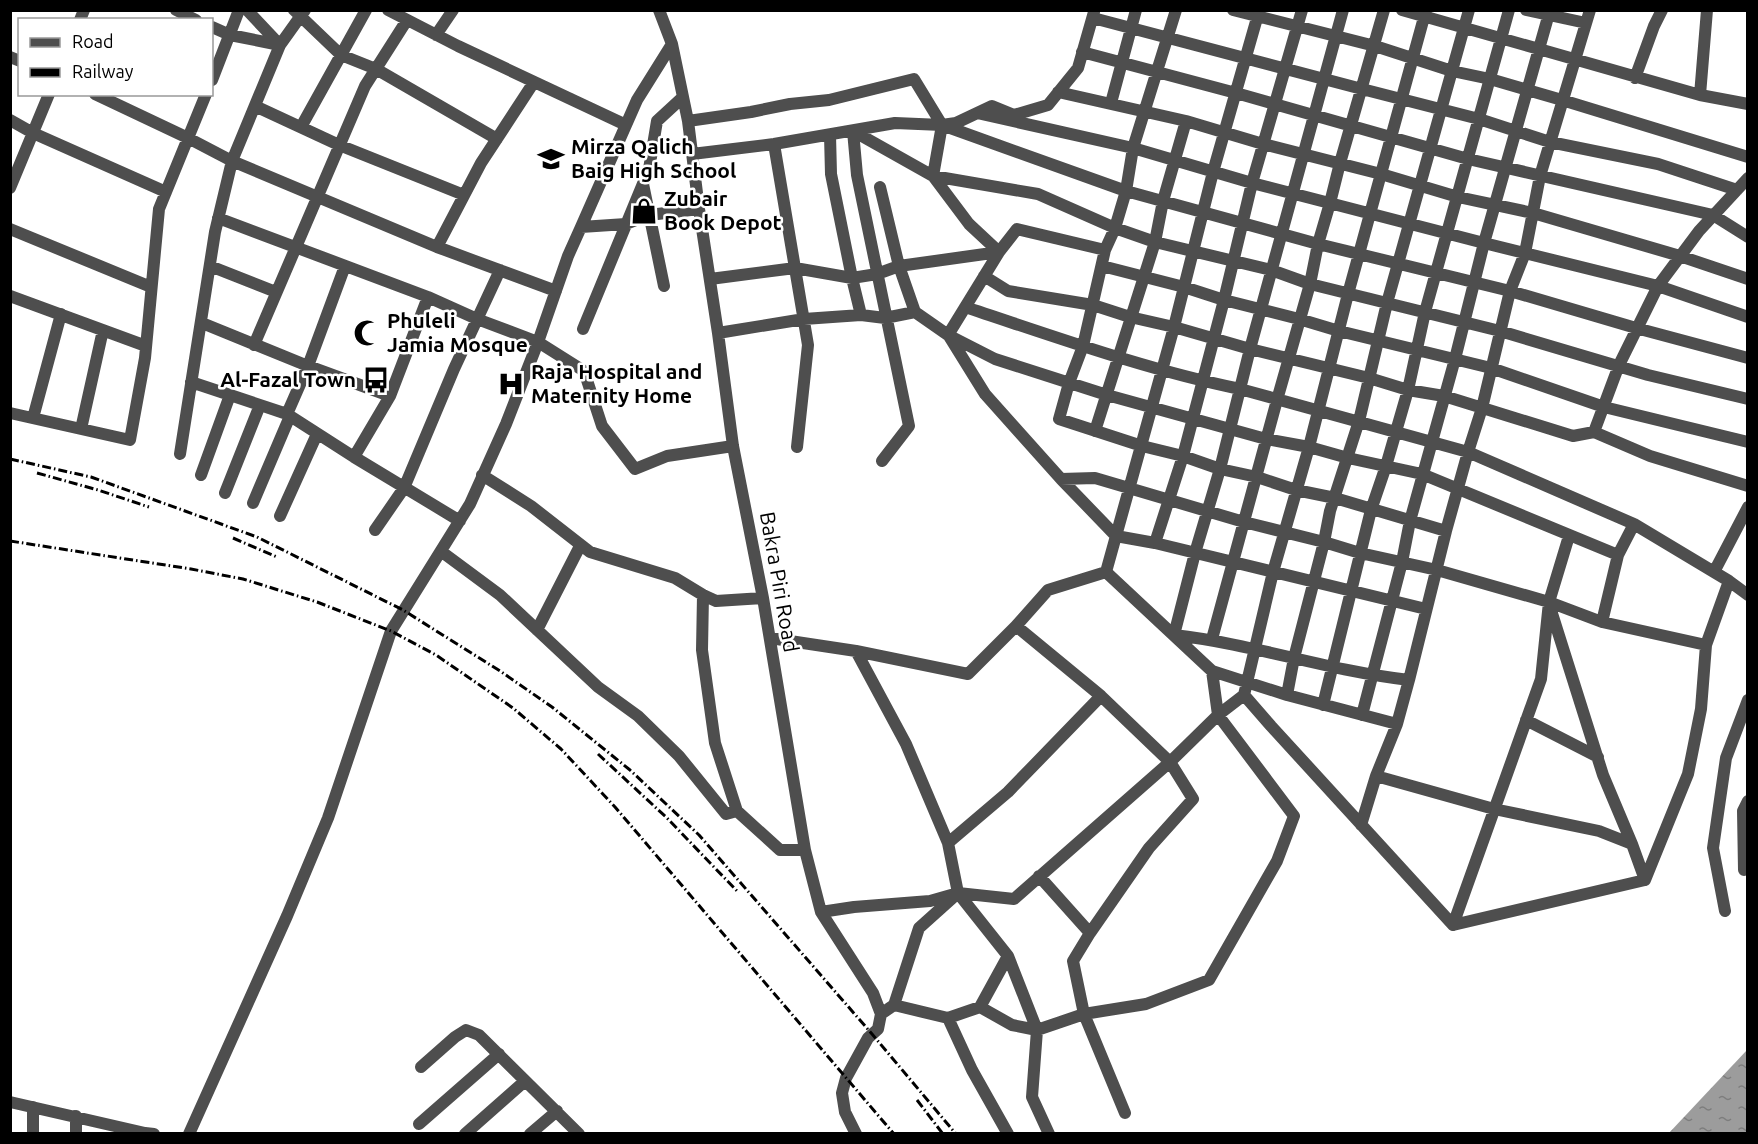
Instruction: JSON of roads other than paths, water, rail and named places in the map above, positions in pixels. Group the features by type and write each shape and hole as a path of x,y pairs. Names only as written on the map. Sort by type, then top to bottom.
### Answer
{"street":[{"path":"176,10 192,18"},
{"path":"213,78 239,10"},
{"path":"247,10 280,45"},
{"path":"301,127 366,10"},
{"path":"388,10 626,125"},
{"path":"436,35 453,10"},
{"name":"Bakra Piri Road","path":"659,10 672,44 688,121 733,446 763,598 805,850 821,912 873,993 882,1014"},
{"path":"1111,103 1136,10"},
{"path":"1176,10 1134,148 1126,190 1115,228 1105,250 1083,346 1059,419 1220,469 1335,498 1446,531"},
{"path":"1233,10 1257,18 1375,46 1452,71 1490,79 1748,156"},
{"path":"1155,543 1193,418 1252,183 1302,10"},
{"path":"1174,635 1343,10"},
{"path":"1212,639 1310,284 1318,244 1340,163 1384,10"},
{"path":"1402,10 1426,14 1464,29 1635,78 1700,95 1748,104"},
{"path":"1287,695 1330,512 1359,421 1387,303 1432,149 1469,10"},
{"path":"1323,705 1371,510 1408,390 1425,312 1509,10"},
{"path":"1526,10 1549,13 1586,23"},
{"path":"1361,825 1409,680 1446,531 1482,408 1510,291 1525,253 1540,176 1590,10"},
{"path":"1635,78 1662,10"},
{"path":"1700,95 1707,10"},
{"path":"180,454 218,218 231,161 280,45 300,12 341,55 376,69 497,139"},
{"path":"1362,715 1402,562 1422,474 1549,13"},
{"path":"692,154 774,144 895,123 942,125 956,123 992,106 1014,115 1048,105 1078,68 1094,14 1131,29 1402,98 1442,111 1479,119 1550,142 1658,164 1737,190"},
{"path":"821,912 930,901 958,893 1014,899 1170,762 1246,689 1272,572 1309,447 1348,294 1426,14"},
{"path":"1107,572 1257,18"},
{"path":"254,345 365,86 407,20"},
{"path":"213,27 230,35 280,45"},
{"path":"189,1134 328,818 391,631 474,497 538,342 580,227 637,100 672,44"},
{"path":"1082,52 1468,159 1713,215 1748,237"},
{"path":"688,121 829,100 914,79 942,125 1126,190 1318,244 1510,291 1748,358"},
{"path":"436,247 481,163 534,82"},
{"path":"1059,92 1225,132 1458,197 1533,213 1680,256 1748,279"},
{"path":"10,188 48,96"},
{"path":"99,96 231,161 436,247 556,291"},
{"path":"10,413 130,440 146,345 159,209 205,96"},
{"path":"583,329 649,169 657,121 682,98"},
{"path":"255,106 339,145 464,195"},
{"path":"977,113 1134,148 1252,183 1658,286 1748,317"},
{"path":"10,120 33,133 166,192"},
{"path":"1095,431 1155,242 1163,201 1186,122"},
{"path":"942,125 933,176 969,224 999,252"},
{"path":"853,131 933,176 1038,194 1115,228 1155,242 1271,270 1310,284 1500,331 1648,375 1748,399"},
{"path":"853,131 857,175 909,426 882,461"},
{"path":"830,135 831,174 861,315"},
{"path":"774,144 808,345 797,447"},
{"path":"1594,432 1619,366 1658,286 1699,231 1748,178"},
{"path":"643,183 664,286"},
{"path":"880,187 899,266 915,312 948,335 995,359 1107,395 1266,439 1422,474 1618,555"},
{"path":"580,227 626,224 650,215 699,209"},
{"path":"218,218 428,297 477,319 538,342 584,371 602,426 635,469 667,456 733,446"},
{"path":"10,229 152,287"},
{"path":"948,335 999,252 1017,229 1105,250"},
{"path":"710,279 795,268 852,279 877,274 899,266 999,252"},
{"path":"210,266 276,292"},
{"path":"252,503 308,366 345,266"},
{"path":"1102,266 1184,287 1261,311 1491,368 1604,406 1748,442"},
{"path":"375,531 404,488 454,369 500,270"},
{"path":"984,276 1008,291 1093,305 1130,317 1408,390 1444,396 1573,436 1594,432 1650,456 1748,486"},
{"path":"10,296 146,345"},
{"path":"354,457 390,396 428,297"},
{"path":"965,307 1162,370 1240,389 1468,452 1634,524 1729,581 1748,595"},
{"path":"718,333 804,319 861,315 885,318 915,312"},
{"path":"33,418 61,314"},
{"path":"202,323 390,396"},
{"path":"81,429 103,330"},
{"path":"948,335 985,394 1116,536 1155,543 1426,609"},
{"path":"191,382 288,415 460,521"},
{"path":"201,475 230,395"},
{"path":"225,493 260,405"},
{"path":"280,516 317,434"},
{"path":"482,476 531,507 590,552 675,578 716,602 763,598"},
{"path":"1061,479 1095,478 1284,533 1437,570 1549,602 1602,622 1706,645"},
{"path":"1714,572 1748,507"},
{"path":"1602,622 1618,555 1634,524"},
{"path":"1453,926 1541,678 1549,602 1569,536"},
{"path":"537,630 580,546"},
{"path":"442,552 500,595 598,687 638,716 680,756 726,814 737,811"},
{"path":"770,638 856,651 968,674 1048,590 1107,572"},
{"path":"1107,572 1212,671 1246,689 1287,695 1396,724"},
{"path":"1644,880 1688,774 1701,709 1706,645 1729,581"},
{"path":"702,595 702,650 715,743 737,811 780,850 805,850"},
{"path":"1549,602 1603,775 1632,844 1644,880"},
{"path":"1016,626 1101,696 1170,762 1193,799 1149,848 1073,961 1084,1014 1125,1113"},
{"path":"1174,635 1212,639 1332,668 1409,680"},
{"path":"856,651 906,744 948,843 958,893 1008,956 1037,1030 1032,1097 1049,1134"},
{"path":"980,1007 1012,1025 1037,1030 1084,1014 1146,1004 1209,980 1277,861 1294,816 1218,715 1212,671"},
{"path":"1246,689 1361,825 1453,926"},
{"path":"948,843 1008,792 1101,696"},
{"path":"1725,911 1713,848 1726,758 1746,706"},
{"path":"1526,720 1598,757"},
{"path":"1376,776 1494,809 1599,831 1632,844"},
{"path":"1744,870 1743,811 1748,801"},
{"path":"1039,876 1090,933"},
{"path":"1453,926 1644,880"},
{"path":"856,1134 845,1112 842,1093 846,1078 868,1038 878,1029 882,1014 894,1005 919,928 958,893"},
{"path":"894,1005 948,1018 980,1007 1008,956"},
{"path":"948,1018 972,1070 1008,1134"},
{"path":"421,1068 466,1030 479,1035 579,1134"},
{"path":"419,1124 499,1054"},
{"path":"465,1134 525,1081"},
{"path":"10,1102 154,1134"},
{"path":"33,1107 33,1134"},
{"path":"530,1134 557,1111"},
{"path":"76,1116 76,1134"}],"water":[{"path":"1747,1050 1747,1133 1669,1133"}],"railway":[{"path":"10,459 91,477 257,537 403,610 552,707 630,770 699,835 956,1134"},
{"path":"37,473 149,507"},
{"path":"233,538 277,557"},
{"path":"10,541 243,579 317,602 391,631 436,655 513,708 561,749 615,807 894,1134"},
{"path":"598,754 667,818 737,891"},
{"path":"917,1100 943,1134"}],"place":[{"name":"Mirza Qalich Baig High School","path":"551,159"},
{"name":"Zubair Book Depot","path":"644,211"},
{"name":"Phuleli Jamia Mosque","path":"367,333"},
{"name":"Al-Fazal Town","path":"376,380"},
{"name":"Raja Hospital and Maternity Home","path":"511,384"}]}
